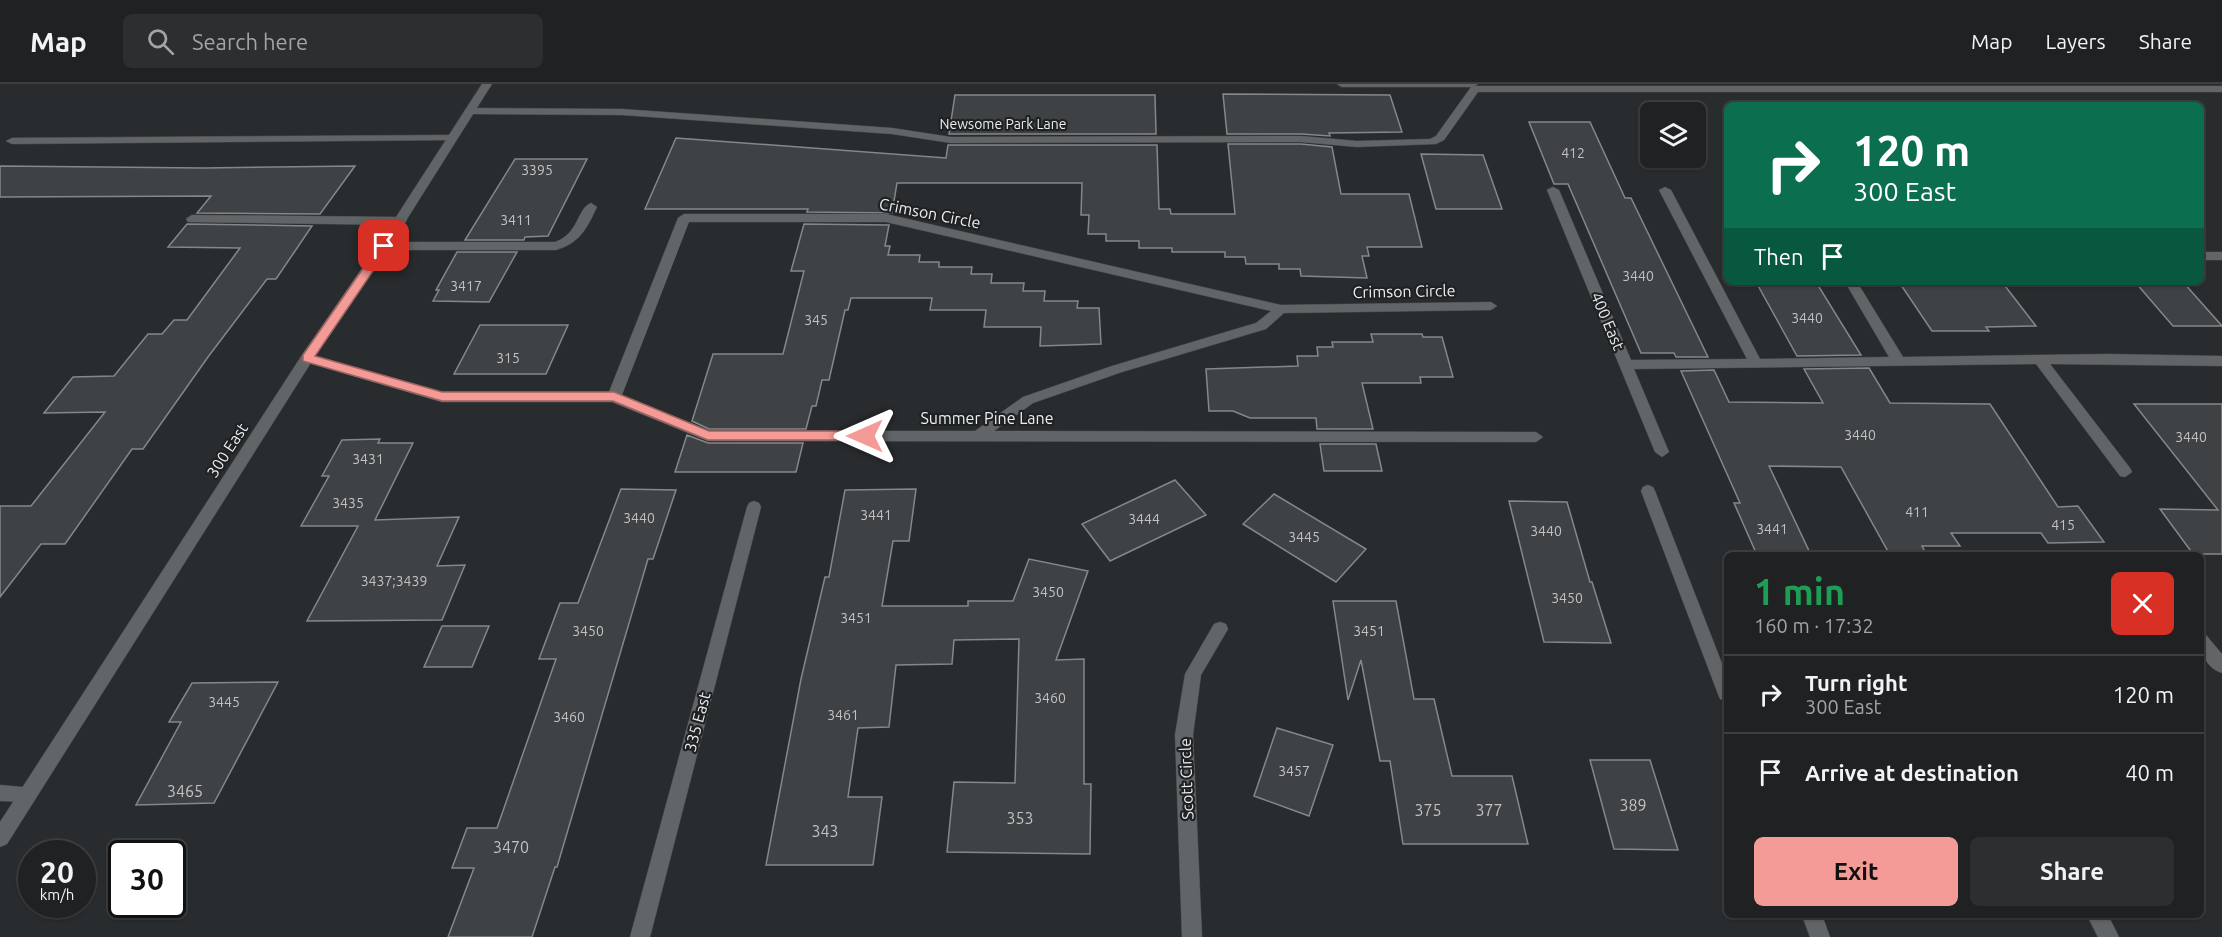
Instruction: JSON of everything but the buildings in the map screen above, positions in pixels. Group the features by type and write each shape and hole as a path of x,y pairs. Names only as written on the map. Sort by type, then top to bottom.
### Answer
{"street":[{"name":"300 East","path":"0,838 307,358 384,246 487,84"},
{"path":"1342,84 2222,89"},
{"name":"Newsome Park Lane","path":"470,111 622,112 892,131 951,140 1301,139 1357,144 1419,144 1440,138 1474,86"},
{"path":"12,141 451,138"},
{"name":"400 East","path":"1553,190 1662,452"},
{"path":"1665,190 1756,363"},
{"path":"384,246 556,246 569,242 578,235 591,207"},
{"name":"Crimson Circle","path":"614,396 684,218 886,218 1281,309 1491,306"},
{"path":"192,219 401,220"},
{"path":"2204,256 2222,256"},
{"path":"1853,285 1899,362"},
{"path":"978,436 1028,400 1117,369 1261,326 1281,309"},
{"name":"Summer Pine Lane","path":"307,358 442,396 614,396 708,436 1536,437"},
{"path":"1627,365 2040,360 2222,361"},
{"path":"2040,360 2125,472"},
{"path":"1648,491 1724,689"},
{"name":"335 East","path":"640,937 754,507"},
{"name":"Scott Circle","path":"1192,937 1184,735 1193,674 1220,629"},
{"path":"2204,644 2222,666"},
{"path":"0,793 28,794"},
{"path":"1813,918 1820,937"},
{"path":"2099,918 2109,937"}],"route":[{"path":"384,246 307,358 442,396 614,396 708,436 865,436"}]}
